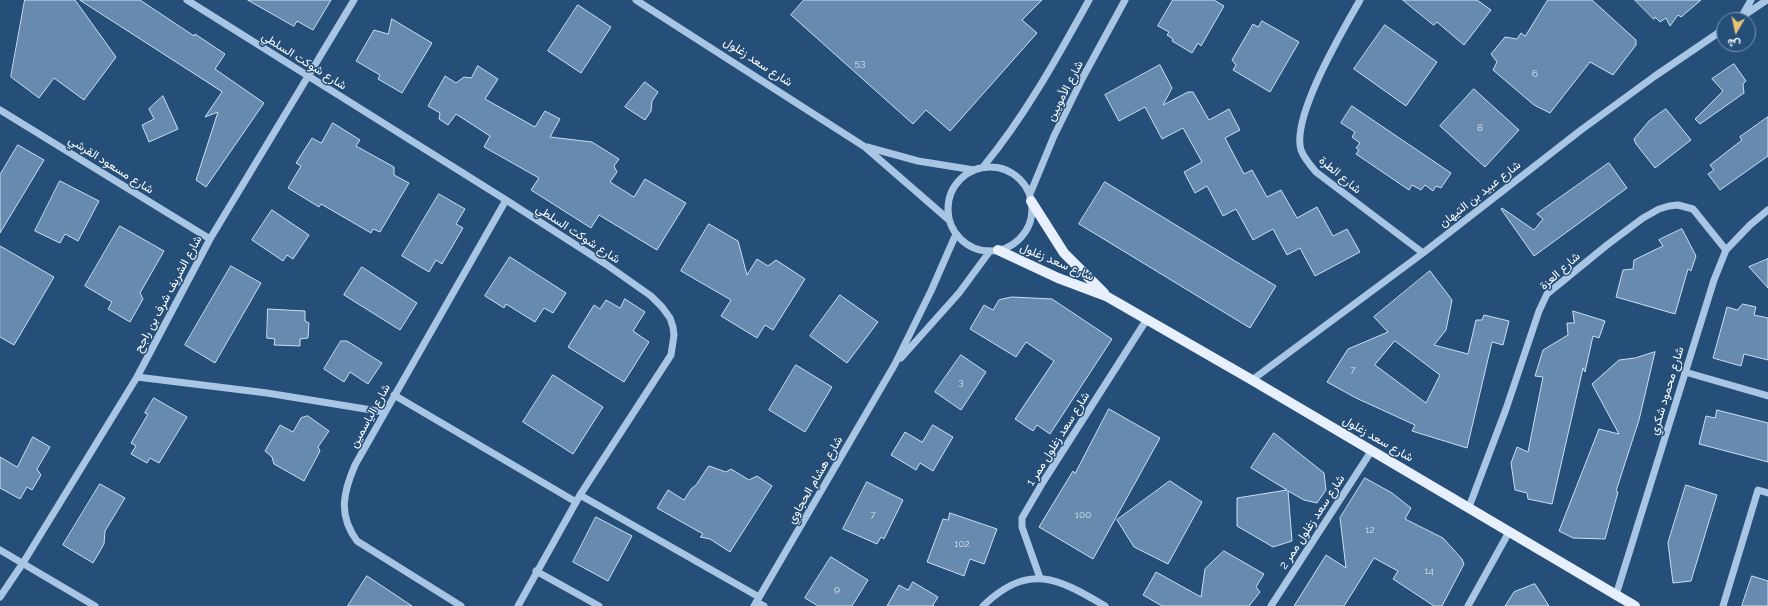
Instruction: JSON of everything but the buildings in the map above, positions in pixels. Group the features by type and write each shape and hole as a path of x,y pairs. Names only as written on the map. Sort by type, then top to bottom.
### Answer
{"main road":[{"name":"شارع سعد زغلول","path":"1030,198 1064,253 1106,296"},
{"name":"شارع سعد زغلول","path":"994,250 1058,278 1106,296 1372,450 1635,606"}],"street":[{"name":"شارع شوكت السلطي","path":"187,0 607,265 651,296 670,318 674,334 671,355 580,495 536,571 518,606"},
{"name":"شارع الشريف شرف بن راجح","path":"0,597 23,563 137,377 210,239 354,0"},
{"name":"شارع سعد زغلول","path":"636,0 865,147 949,220"},
{"name":"شارع الأمويين","path":"982,167 997,149 1039,87 1089,0"},
{"name":"شارع الأمويين","path":"1030,198 1054,136 1079,85 1125,0"},
{"name":"شارع الطرة","path":"1360,0 1336,42 1311,95 1301,135 1301,149 1306,159 1316,172 1423,252"},
{"path":"1743,12 1751,0"},
{"path":"1748,12 1767,0"},
{"name":"شارع عبيد بن التيهان","path":"1252,380 1423,252 1581,130 1655,76 1716,34"},
{"name":"شارع مسعود القرشي","path":"0,110 210,239"},
{"name":"شارع سعد زغلول","path":"865,147 918,161 974,170"},
{"path":"982,167 997,167 1011,172 1022,182 1030,198 1032,214 1028,227 1021,238 1010,246 994,250 977,249 965,243 956,234 949,220 947,207 949,195 955,184 963,176 982,167"},
{"name":"شارع الياسمين","path":"461,606 357,541 349,530 345,517 344,502 348,482 384,412 506,200"},
{"name":"شارع العزة","path":"1469,507 1506,409 1538,311 1548,294 1607,245 1644,218 1659,209 1669,206 1678,205 1693,209 1726,250"},
{"name":"شارع محمود شكري","path":"1616,594 1632,548 1684,372 1726,250 1750,225 1768,210"},
{"name":"شارع هشام الحجاوي","path":"756,602 896,364 956,234"},
{"name":"شارع هشام الحجاوي","path":"896,364 959,293 994,250"},
{"name":"شارع سعد زغلول ممر 1","path":"1040,578 1022,527 1022,518 1043,482 1147,319"},
{"path":"1684,372 1768,396"},
{"path":"137,377 267,393 384,412"},
{"path":"394,395 576,502"},
{"name":"شارع سعد زغلول ممر 2","path":"1271,606 1372,450"},
{"path":"1723,606 1758,490 1768,493"},
{"path":"580,495 764,606"},
{"path":"1468,606 1509,532"},
{"path":"0,550 95,606"},
{"path":"536,571 599,606"},
{"path":"984,606 1005,589 1022,581 1040,578 1051,579 1062,583 1105,606"}]}
